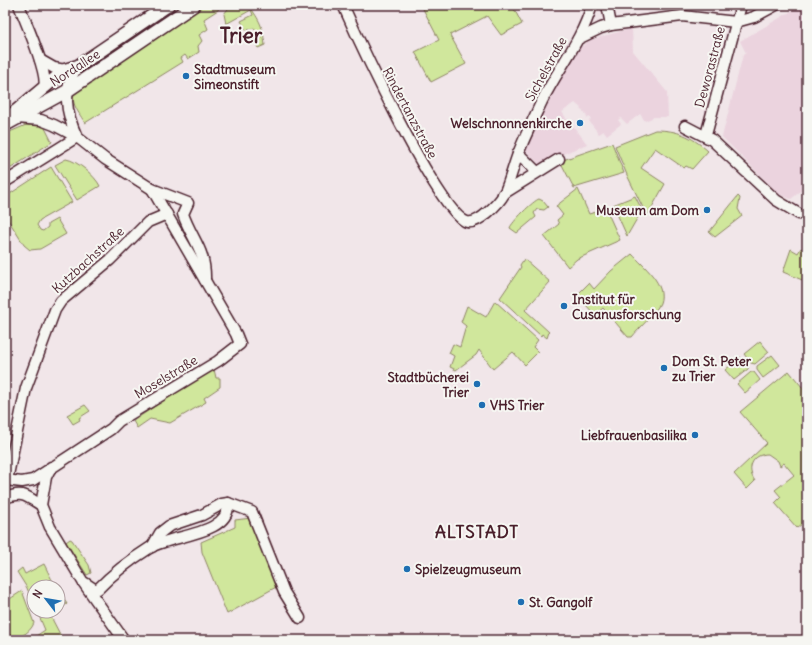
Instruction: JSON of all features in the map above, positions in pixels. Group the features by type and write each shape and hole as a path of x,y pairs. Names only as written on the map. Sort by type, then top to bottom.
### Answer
{"main road":[{"name":"Nordallee","path":"5,120 65,70 78,66 168,5"},
{"name":"Nordallee","path":"5,125 67,91 194,5"}],"street":[{"path":"19,5 40,60 45,80 44,88"},
{"name":"Rindertanzstraße","path":"343,5 391,105 423,165 444,199 468,226"},
{"path":"578,39 586,24 592,5"},
{"path":"607,5 611,25"},
{"name":"Deworastraße","path":"706,135 736,22 742,5"},
{"name":"Sichelstraße","path":"468,226 481,218 503,194 518,153 542,100 578,39 611,25 682,16 736,22 754,17 776,5"},
{"path":"40,60 58,69 65,70"},
{"path":"77,137 68,116 67,91 72,75 78,66"},
{"path":"17,118 41,120 77,137 105,159 152,188 188,203 183,214 202,253 206,267 205,280"},
{"path":"685,126 706,135 776,200 803,217"},
{"path":"5,182 77,137"},
{"path":"518,153 537,172"},
{"path":"503,194 559,159"},
{"path":"152,188 205,280"},
{"name":"Kutzbachstraße","path":"6,480 26,388 55,310 61,301 112,257 148,222 167,214"},
{"name":"Moselstraße","path":"6,480 22,482 33,480 106,432 119,421 218,361 240,344 236,334 205,280"},
{"path":"51,467 46,477 41,505 50,527 83,582 124,640"},
{"path":"5,498 16,494 23,494 41,505"},
{"path":"83,582 94,589 98,589 105,581 152,547 208,529 218,523 227,514 228,503"},
{"path":"152,547 160,533 169,526 202,515 222,504 228,503 252,512 284,592 300,618"},
{"path":"102,607 99,600 105,581"}],"shaded area":[{"path":"802,5 807,5 807,186 791,199 779,194 722,137 743,55 746,53 740,41"},
{"path":"632,28 633,51 667,92 668,117 654,117 645,121 640,114 627,124 621,118 618,120 621,124 607,135 604,131 599,134 589,121 591,119 589,117 587,119 586,114 575,103 562,112 566,118 565,119 568,119 572,124 571,127 573,126 577,131 576,133 578,132 587,144 539,164 526,151 546,102 577,50 590,40"}],"green space":[{"path":"203,5 221,5 218,10 204,19 208,29 199,35 202,41 198,46 199,52 188,59 185,55 181,58 183,62 85,123 74,104 73,100 75,92"},
{"path":"231,5 249,5 260,23 265,45 258,48 256,44 258,44 261,37 259,32 254,28 246,30 241,21 253,15 251,10 226,24 224,14"},
{"path":"421,5 512,5 522,24 501,35 487,16 450,35 466,64 431,82 415,52 439,40"},
{"path":"26,125 44,126 52,142 5,172 5,134"},
{"path":"655,130 671,131 684,135 696,141 708,151 692,169 686,166 684,168 655,148 641,168 665,184 647,216 615,146"},
{"path":"612,143 624,173 574,188 560,161"},
{"path":"66,159 71,160 86,170 100,186 77,200 55,165"},
{"path":"51,167 72,202 40,220 37,225 40,230 43,231 48,227 48,224 57,219 66,234 40,249 30,250 24,245 7,218 5,219 5,197"},
{"path":"578,189 589,214 606,209 620,240 577,259 568,267 544,236 559,224 557,220 563,215 556,206"},
{"path":"635,196 642,210 627,236 613,205"},
{"path":"738,196 740,198 738,209 742,216 715,237 709,232"},
{"path":"539,199 548,207 544,210 537,209 534,213 536,217 517,233 510,228 511,225 532,203"},
{"path":"801,248 807,252 807,282 783,272 791,249 798,253"},
{"path":"632,254 653,276 660,289 661,296 660,303 655,311 632,337 628,337 603,308 595,315 577,295 589,283 594,289 611,271"},
{"path":"524,259 550,282 525,310 549,332 547,338 542,334 541,336 500,298 521,267 520,265"},
{"path":"495,301 538,340 533,347 538,352 525,365 513,352 493,369 479,350 476,355 456,370 450,367 454,356 449,353 453,344 460,347 466,326 461,322 467,306 486,317"},
{"path":"760,341 769,352 755,364 751,363 744,354"},
{"path":"772,355 780,365 763,378 757,370 757,366"},
{"path":"740,357 748,365 748,369 734,380 725,370"},
{"path":"214,369 216,378 220,378 220,387 204,398 206,402 170,423 150,419 137,428 133,421 201,375"},
{"path":"789,371 807,393 807,520 797,528 775,503 781,497 775,490 794,475 784,463 780,466 778,461 768,454 754,459 751,472 755,481 747,489 734,474 767,443 740,412"},
{"path":"751,372 754,372 760,380 745,393 737,384"},
{"path":"85,405 90,411 73,424 67,415"},
{"path":"251,518 278,586 227,614 202,552 201,542 235,527 235,520"},
{"path":"70,539 89,565 91,573 87,575 66,542"},
{"path":"44,564 52,579 26,579 26,586 17,572 22,568 25,574"},
{"path":"22,591 26,602 26,619 32,619 34,623 26,633 14,639 5,640 5,602"},
{"path":"40,619 52,619 63,640 39,640 36,636 45,630"}],"place":[{"name":"Stadtmuseum Simeonstift","path":"186,76"},
{"name":"Welschnonnenkirche","path":"580,123"},
{"name":"Museum am Dom","path":"707,210"},
{"name":"Institut für Cusanusforschung","path":"564,306"},
{"name":"Dom St. Peter zu Trier","path":"664,368"},
{"name":"Stadtbücherei Trier","path":"477,384"},
{"name":"VHS Trier","path":"482,405"},
{"name":"Liebfrauenbasilika","path":"695,435"},
{"name":"Spielzeugmuseum","path":"407,569"},
{"name":"St. Gangolf","path":"521,602"}],"district":[{"name":"Trier","path":"241,35"},
{"name":"ALTSTADT","path":"477,532"}]}
